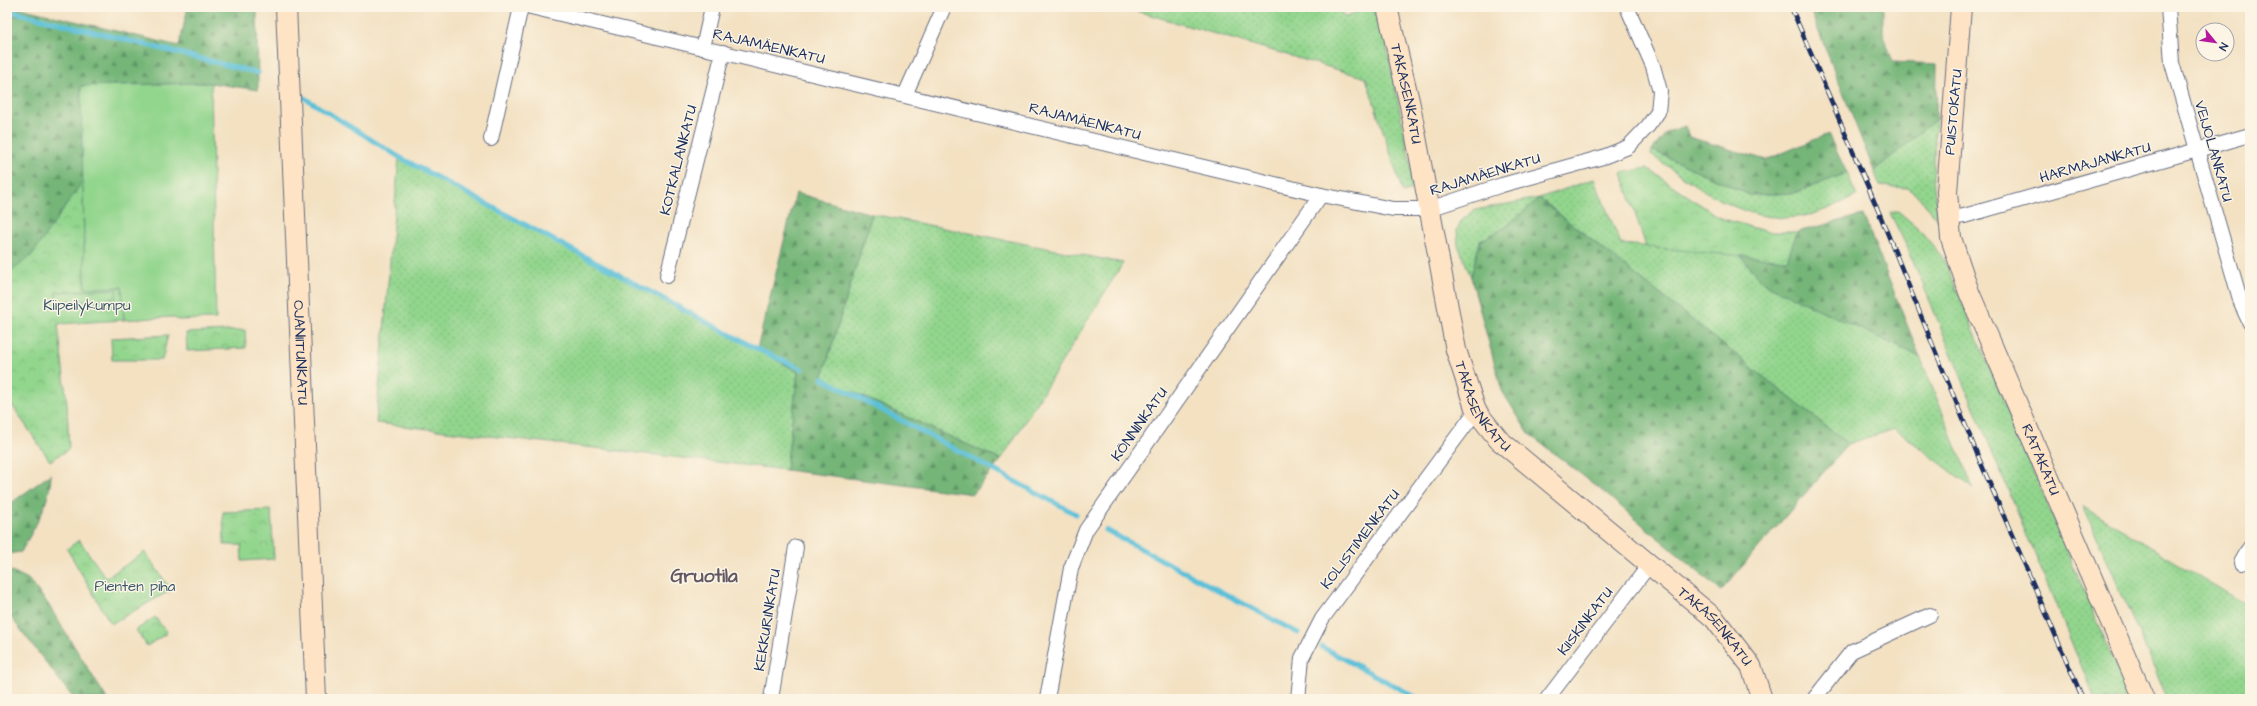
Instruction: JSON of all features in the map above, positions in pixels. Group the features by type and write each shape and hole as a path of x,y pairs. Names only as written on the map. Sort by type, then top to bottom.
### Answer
{"street":[{"name":"OJANIITUNKATU","path":"286,7 316,699"},
{"path":"491,139 521,7"},
{"name":"RAJAMÄENKATU","path":"531,7 1321,195 1393,209 1429,209 1628,147 1648,126 1658,112 1660,91 1653,66 1627,7"},
{"path":"703,48 712,7"},
{"path":"905,95 944,7"},
{"name":"TAKASENKATU","path":"1387,7 1410,105 1456,350 1476,411 1499,440 1714,618 1751,666 1762,699"},
{"name":"PUISTOKATU","path":"1949,218 1948,161 1962,7"},
{"name":"VEIJOLANKATU","path":"2168,7 2172,63 2242,306 2250,324"},
{"name":"KOTKALANKATU","path":"667,276 723,52"},
{"name":"HARMAJANKATU","path":"1949,218 1964,216 2096,180 2250,135"},
{"name":"KÖNNINKATU","path":"1048,699 1071,568 1086,530 1321,195"},
{"name":"RATAKATU","path":"1949,218 1951,238 1969,292 2144,699"},
{"name":"KOLISTIMENKATU","path":"1298,699 1302,658 1322,618 1476,411"},
{"name":"KEKKURINKATU","path":"771,699 796,547"},
{"path":"2241,562 2250,548"},
{"name":"KIISKINKATU","path":"1547,699 1650,564"},
{"path":"1814,699 1852,651 1930,615"}],"green space":[{"path":"7,7 16,7 179,46 188,7 257,7 258,90 211,83 81,86 83,181 32,255 7,275"},
{"path":"1123,7 1332,7 1347,17 1367,7 1372,7 1385,37 1413,176 1411,190 1403,193 1366,78"},
{"path":"1809,7 1883,7 1883,33 1893,62 1937,64 1936,119 1874,171"},
{"path":"211,83 216,319 178,320 172,317 124,320 122,287 85,288 81,86"},
{"path":"1936,119 1933,178 1938,220 1918,196 1907,188 1880,186 1874,171"},
{"path":"1685,126 1689,137 1766,160 1828,134 1847,173 1794,193 1750,195 1652,150 1667,132"},
{"path":"1652,150 1750,195 1794,193 1847,173 1857,196 1828,209 1805,216 1776,218 1757,214 1720,200 1651,155"},
{"path":"399,157 798,371 786,470 376,423"},
{"path":"1647,168 1720,218 1768,232 1797,232 1787,260 1646,247 1622,173"},
{"path":"1594,179 1621,244 1740,255 1763,283 1920,357 1973,488 1895,429 1848,444 1539,198"},
{"name":"Kiipeilykumpu","path":"83,181 85,287 122,287 124,320 58,324 67,404 69,449 50,461 7,398 7,275 32,255"},
{"path":"796,193 872,214 822,378 1001,460 973,494 786,470 798,372 757,349"},
{"path":"1539,198 1506,227 1480,241 1471,277 1458,245 1457,230 1461,221 1475,210"},
{"path":"1539,198 1848,444 1721,591 1600,489 1529,434 1502,391 1471,277 1480,241 1506,227"},
{"path":"1898,211 1919,229 1943,258 2130,699 2095,699 1909,251 1890,213"},
{"path":"872,214 1123,263 1001,460 822,378"},
{"path":"1863,215 1920,357 1763,283 1740,255 1787,260 1797,232"},
{"path":"116,289 116,298 56,302 56,292"},
{"path":"245,330 246,348 187,351 186,333"},
{"path":"168,335 162,360 112,360 111,338"},
{"path":"51,474 45,505 31,534 21,552 7,554 7,506"},
{"path":"2083,506 2250,607 2250,699 2168,699"},
{"path":"271,510 274,559 242,561 241,545 224,545 223,512"},
{"name":"Pienten piha","path":"79,540 106,578 145,552 171,590 111,624 67,549"},
{"path":"12,571 28,579 46,601 107,699 74,699 7,612 7,574"},
{"path":"155,617 167,633 147,646 136,630"}],"waterway":[{"path":"7,10 258,73"},
{"path":"303,97 399,157 757,349 802,369"},
{"path":"822,378 1076,514"},
{"path":"1106,530 1298,633"},
{"path":"1322,647 1419,699"}],"railway":[{"path":"1791,7 1880,215 1980,461 2083,699"}],"district":[{"name":"Gruotila","path":"704,575"}]}
